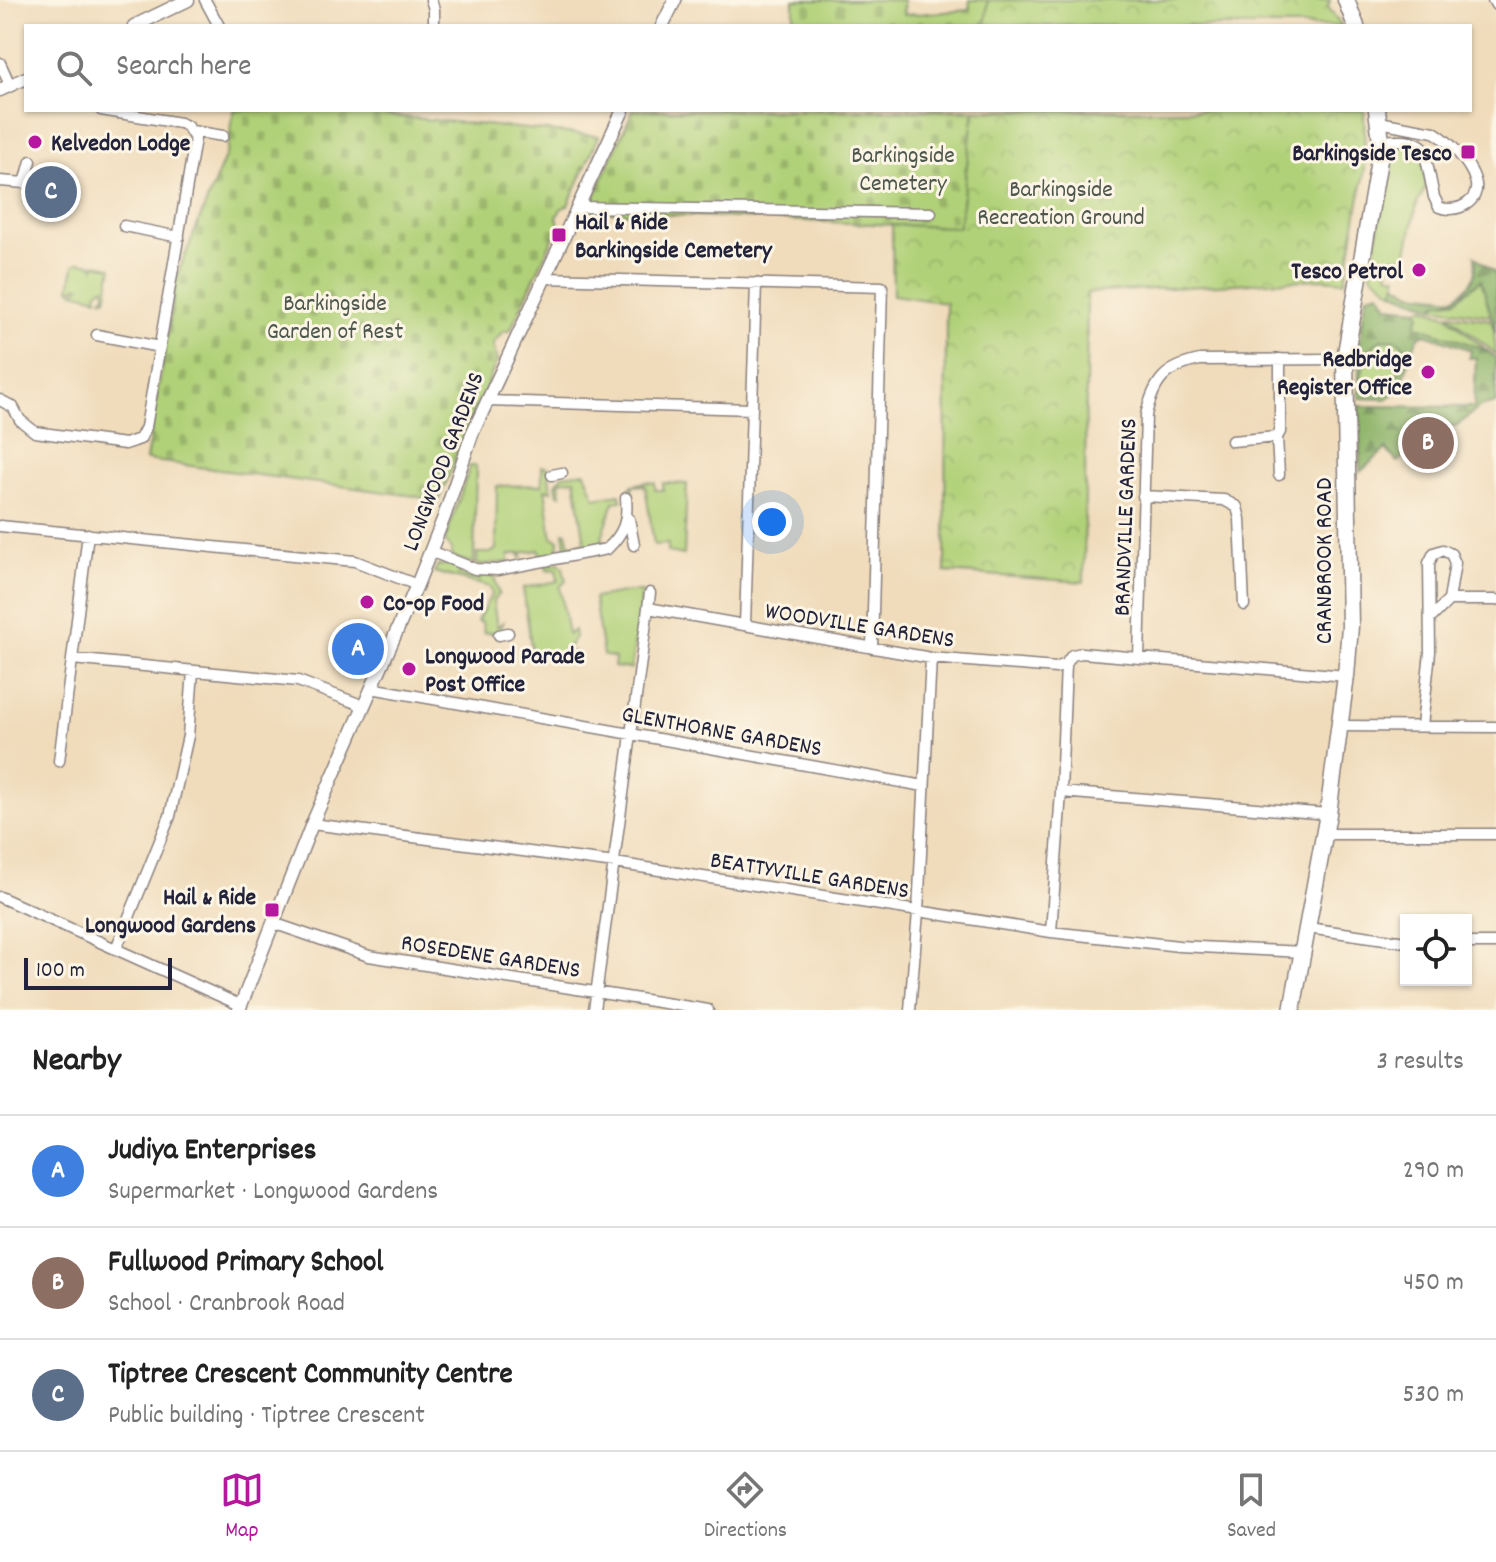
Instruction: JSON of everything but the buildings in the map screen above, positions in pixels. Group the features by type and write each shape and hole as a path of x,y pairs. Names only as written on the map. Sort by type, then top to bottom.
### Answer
{"main road":[{"path":"1346,0 1355,24"},
{"name":"CRANBROOK ROAD","path":"1292,1010 1328,814 1346,676 1350,601 1345,359 1376,179 1381,141 1378,116"}],"street":[{"path":"138,24 188,0"},
{"path":"205,0 218,24"},
{"path":"431,0 434,24"},
{"path":"663,24 675,0"},
{"path":"1493,0 1496,5"},
{"path":"0,63 5,88 24,79"},
{"path":"113,112 180,123 192,131 223,136"},
{"name":"LONGWOOD GARDENS","path":"240,1008 312,824 417,585 472,434 622,112"},
{"path":"1378,116 1442,137 1472,172 1475,194 1466,205 1457,209 1439,207 1421,144 1405,140 1381,141"},
{"path":"0,400 13,407 20,420 35,432 125,444 140,439 146,427 195,147 192,131"},
{"path":"0,181 25,183 31,161"},
{"path":"578,207 931,213"},
{"path":"124,226 179,237"},
{"path":"545,278 882,287 872,648"},
{"path":"745,625 756,283"},
{"path":"97,335 160,347"},
{"path":"1279,475 1277,437 1282,426 1280,359"},
{"name":"BRANDVILLE GARDENS","path":"1139,658 1146,415 1151,393 1163,376 1180,364 1200,360 1345,359"},
{"path":"487,401 752,409"},
{"path":"1232,441 1277,437"},
{"path":"1143,496 1224,500 1237,507 1248,593 1244,605"},
{"path":"626,498 634,545"},
{"path":"430,551 475,569 497,570 565,558 607,549 626,526 628,513"},
{"path":"0,526 355,561 417,585"},
{"path":"59,761 88,534"},
{"path":"1422,726 1430,652 1429,563 1434,553 1443,550 1451,554 1455,563 1449,600 1430,619"},
{"path":"594,1010 650,593"},
{"path":"1449,600 1496,600"},
{"name":"WOODVILLE GARDENS","path":"648,608 931,658 1056,668 1066,664 1072,655 1082,653 1346,676"},
{"path":"910,1010 931,658"},
{"path":"72,659 298,681 364,706"},
{"path":"1051,932 1066,664"},
{"path":"116,949 173,805 188,736 193,671"},
{"name":"GLENTHORNE GARDENS","path":"371,688 924,786"},
{"path":"1340,726 1496,727"},
{"path":"1061,792 1328,814"},
{"name":"BEATTYVILLE GARDENS","path":"312,824 615,863 1051,932 1179,946 1304,952"},
{"path":"1324,834 1496,834"},
{"path":"0,897 240,1008"},
{"name":"ROSEDENE GARDENS","path":"273,923 369,956 708,1010"},
{"path":"1308,928 1400,941"},
{"path":"1472,943 1496,943"}],"green space":[{"path":"794,0 903,0 904,15 969,10 970,0 988,0 985,24 772,24 794,21"},
{"path":"988,0 1330,0 1328,7 1341,24 985,24"},
{"name":"Barkingside Garden of Rest","path":"234,112 351,112 599,136 568,205 561,209 557,217 559,225 510,331 503,331 493,344 497,361 438,502 415,496 146,460 178,273 227,152"},
{"name":"Barkingside Cemetery","path":"632,112 974,112 959,228 588,211"},
{"name":"Barkingside Recreation Ground","path":"974,112 1364,112 1365,168 1345,281 1321,279 1087,293 1084,582 945,572 946,303 893,295 892,225 959,227"},
{"path":"1406,144 1415,147 1422,155 1426,186 1417,204 1406,257 1391,257 1388,274 1397,276 1394,292 1371,274 1390,160 1397,149"},
{"path":"1475,256 1496,274 1496,333 1481,280 1456,300 1437,303 1433,307 1394,292 1396,283 1412,293 1454,298 1472,280"},
{"path":"79,262 92,264 94,268 95,264 112,267 106,299 102,298 105,287 97,293 98,298 74,292 81,287 79,285 72,290 70,288 74,265"},
{"path":"1481,279 1492,316 1433,307 1437,303 1456,300"},
{"path":"1380,292 1388,306 1418,309 1420,315 1416,325 1486,350 1496,358 1496,403 1480,407 1458,425 1434,431 1427,424 1412,430 1404,457 1397,462 1386,449 1360,472 1359,406 1474,407 1476,358 1469,358 1471,350 1426,334 1419,336 1413,348 1409,348 1412,349 1403,380 1396,391 1394,387 1407,348 1397,340 1381,339 1365,353 1361,380 1367,390 1378,392 1393,389 1395,393 1387,399 1359,398 1364,308 1367,295"},
{"path":"1424,307 1446,315 1486,350 1415,325 1420,315 1418,309"},
{"path":"1449,314 1493,320 1496,354 1451,317"},
{"path":"1381,339 1397,340 1407,348 1393,389 1368,391 1361,380 1365,353"},
{"path":"470,466 476,466 474,564 451,556 452,550 445,541"},
{"path":"542,466 548,467 551,491 545,489 552,537 559,540 558,552 541,557 539,550 521,553 522,560 519,553 509,555 509,562 477,565 477,553 491,553 496,549 497,486 542,485"},
{"path":"585,472 595,498 620,494 621,501 614,502 602,537 605,544 571,551 566,546 564,532 567,532 570,545 585,543 575,479 559,481 561,495 556,484 563,475"},
{"path":"655,483 655,490 663,490 663,483 687,484 684,555 668,552 668,544 654,545 645,485 632,486 633,494 628,494 632,485"},
{"path":"559,563 566,581 560,587 568,635 574,630 575,637 568,647 579,660 532,653 523,588 558,581 556,569 547,570 546,564"},
{"path":"449,564 460,568 459,574 480,580 482,573 494,576 499,594 493,601 497,627 503,622 500,632 484,633 482,623 477,621 492,594 490,587 434,572 437,566"},
{"path":"642,592 631,669 614,667 615,658 603,655 594,598"}],"place":[{"name":"Kelvedon Lodge","path":"35,142"},
{"name":"Barkingside Tesco","path":"1468,152"},
{"name":"Tiptree Crescent Community Centre","path":"51,192"},
{"name":"Hail & Ride Barkingside Cemetery","path":"559,235"},
{"name":"Tesco Petrol","path":"1419,270"},
{"name":"Redbridge Register Office","path":"1428,372"},
{"name":"Fullwood Primary School","path":"1428,443"},
{"name":"Co-op Food","path":"367,602"},
{"name":"Judiya Enterprises","path":"358,649"},
{"name":"Longwood Parade Post Office","path":"409,669"},
{"name":"Hail & Ride Longwood Gardens","path":"272,910"}]}
